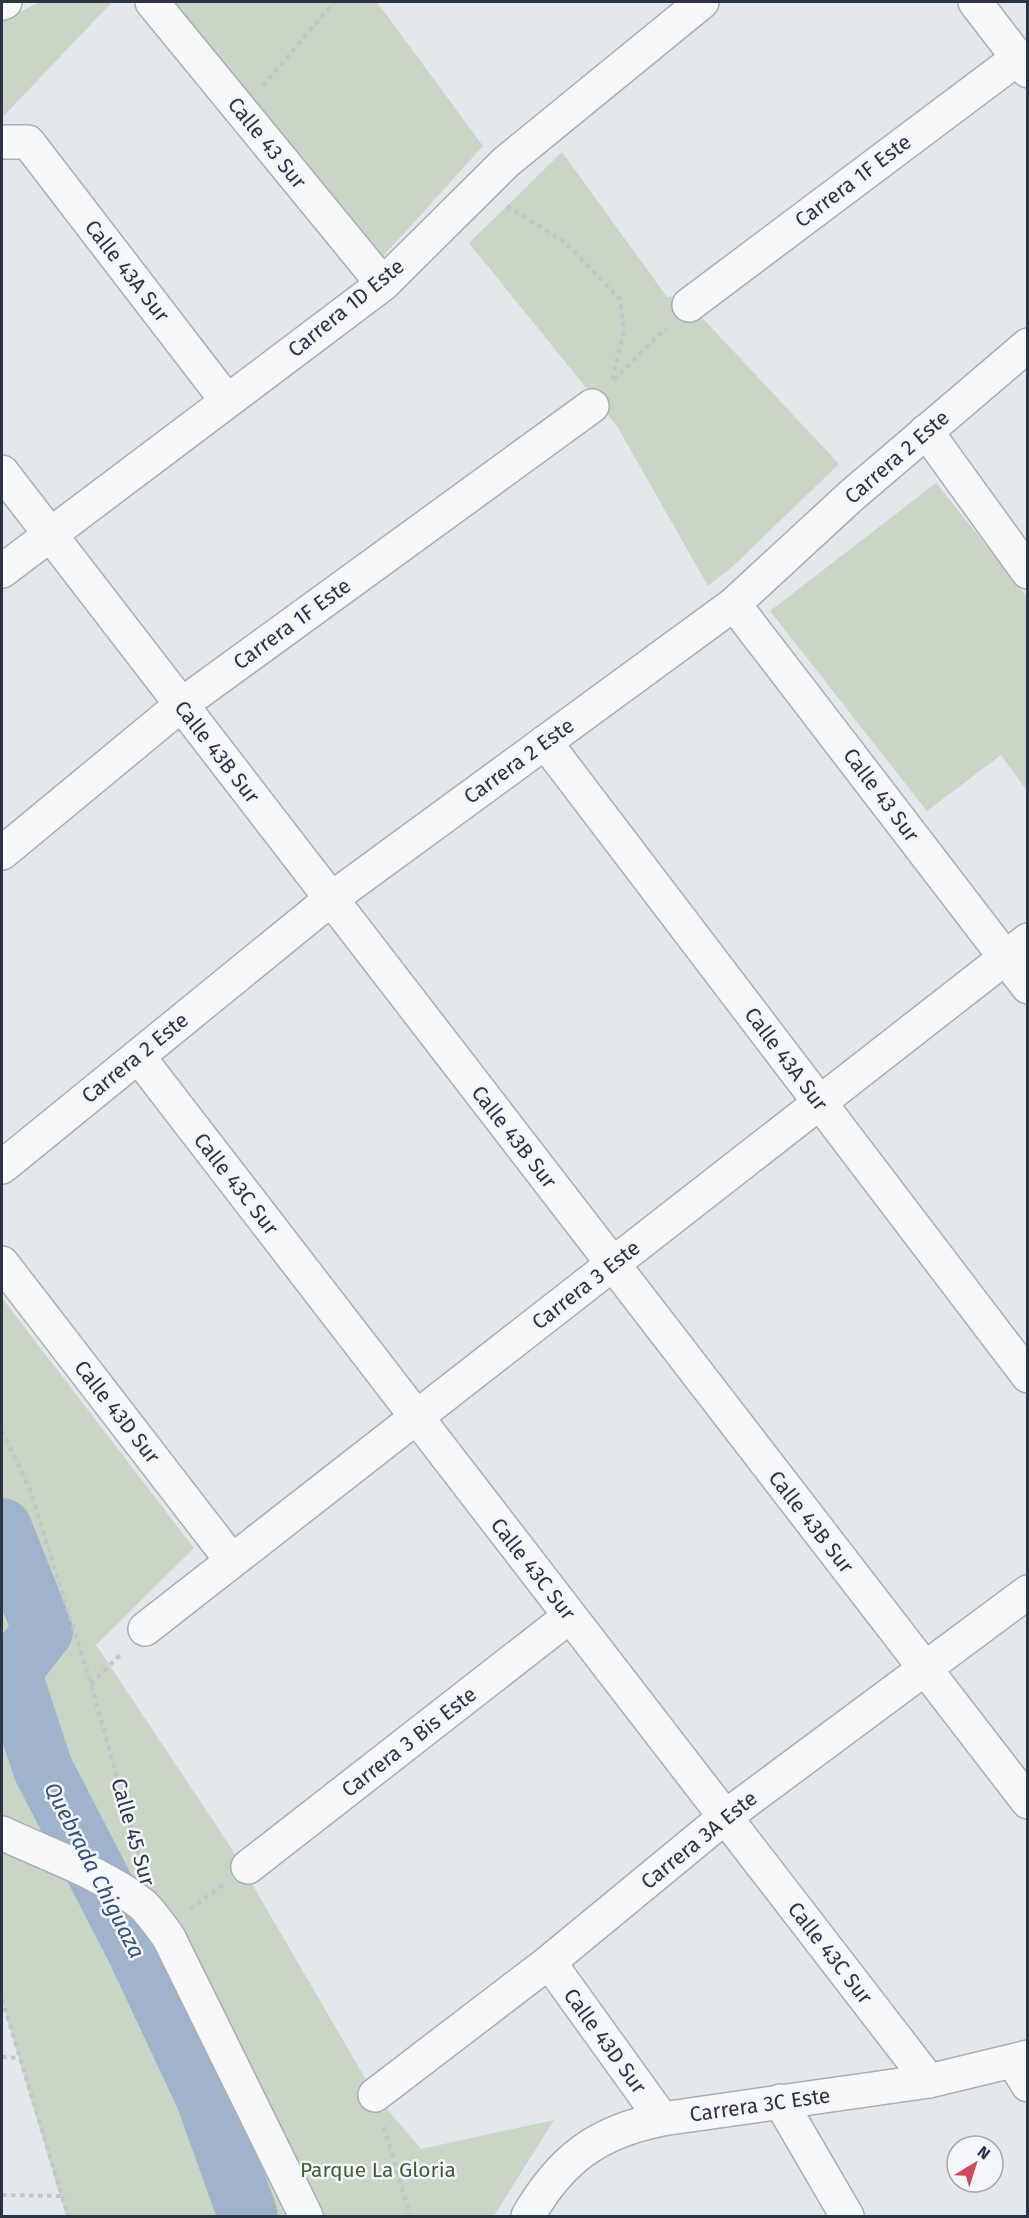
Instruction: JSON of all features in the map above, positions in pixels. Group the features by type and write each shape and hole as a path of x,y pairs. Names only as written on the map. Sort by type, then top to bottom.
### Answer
{"street":[{"name":"Calle 43 Sur","path":"152,2 383,284"},
{"name":"Carrera 1D Este","path":"2,571 383,284 506,162 702,2"},
{"path":"975,2 1023,64"},
{"name":"Carrera 1F Este","path":"689,305 1023,64"},
{"name":"Calle 43A Sur","path":"15,142 227,401"},
{"name":"Carrera 2 Este","path":"2,1167 331,899 734,604 926,431 1028,345"},
{"name":"Carrera 1F Este","path":"2,853 181,705 602,394"},
{"path":"926,431 1028,572"},
{"name":"Calle 43B Sur","path":"2,472 1028,1802"},
{"name":"Calle 43 Sur","path":"734,604 1016,949 1028,987"},
{"name":"Calle 43A Sur","path":"545,742 1028,1376"},
{"name":"Carrera 3 Este","path":"145,1629 1016,949"},
{"name":"Calle 43C Sur","path":"138,1056 928,2081"},
{"name":"Calle 43D Sur","path":"2,1263 232,1561"},
{"name":"Carrera 3A Este","path":"375,2095 549,1962 725,1817 1028,1592"},
{"name":"Carrera 3 Bis Este","path":"248,1867 570,1616"},
{"path":"2,1833 112,1885 145,1907 160,1925 306,2217"},
{"name":"Calle 43D Sur","path":"549,1962 662,2119"},
{"name":"Carrera 3C Este","path":"528,2217 547,2185 579,2152 618,2130 662,2119 1023,2068"},
{"path":"780,2102 847,2217"}],"path":[{"path":"242,112 334,2"},
{"path":"477,191 566,243 620,300 624,331 602,394"},
{"path":"602,394 689,305"},
{"name":"Calle 45 Sur","path":"2,1431 29,1487 91,1684 142,1865"},
{"path":"91,1684 145,1629"},
{"path":"160,1925 248,1867"},
{"path":"2,1999 68,2217"},
{"path":"2,2057 19,2058"},
{"path":"375,2095 410,2217"},
{"path":"2,2195 61,2196"}],"green space":[{"path":"40,2 112,2 2,118 2,21"},
{"path":"163,2 377,2 483,146 379,261"},
{"path":"562,152 667,297 681,295 839,464 732,567 708,586 617,426 469,243"},
{"path":"936,483 1027,596 1027,791 1001,755 927,811 770,611"},
{"name":"Parque La Gloria","path":"2,1298 194,1548 96,1645 228,1843 375,2095 421,2149 554,2120 494,2216 66,2216 2,2002"}],"waterway":[{"name":"Quebrada Chiguaza","path":"2,1528 43,1631 11,1672 43,1769 135,1947 205,2096 248,2216"}]}
